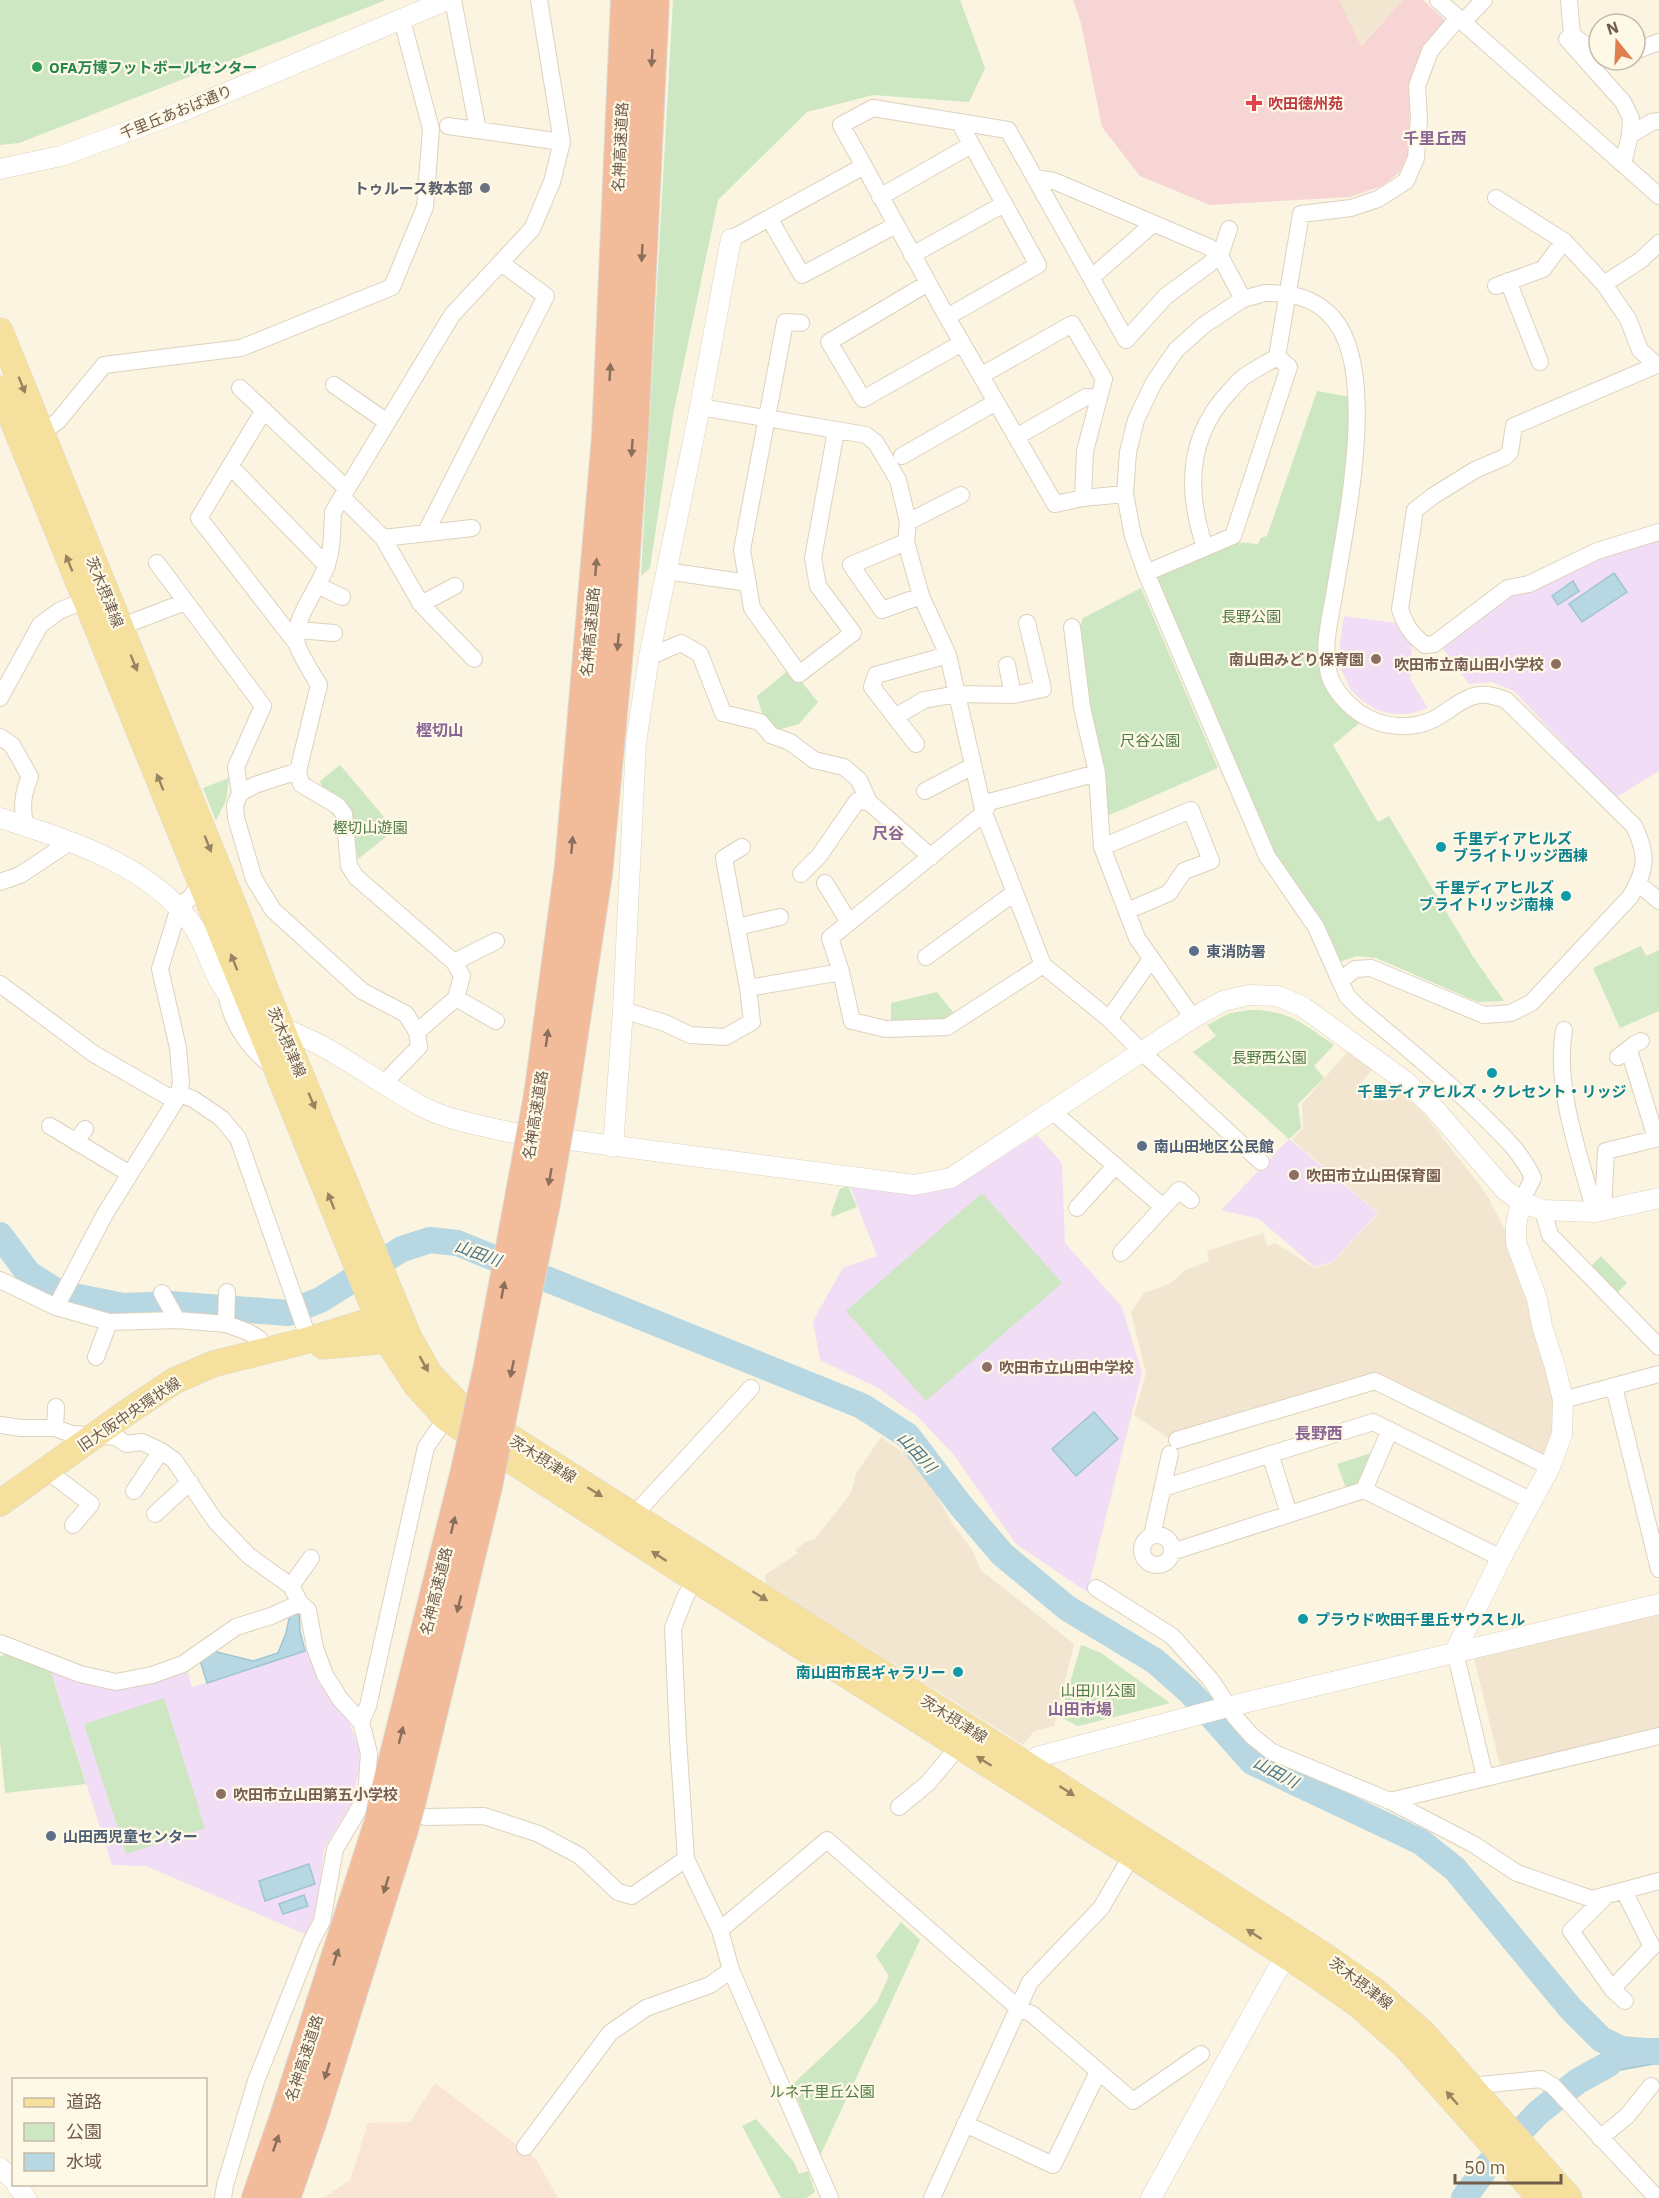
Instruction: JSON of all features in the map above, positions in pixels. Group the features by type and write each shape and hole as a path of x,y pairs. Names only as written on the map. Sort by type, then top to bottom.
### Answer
{"highway":[{"name":"名神高速道路","path":"551,1097 606,448 626,0"},
{"name":"名神高速道路","path":"285,2198 311,2123 389,1807 476,1479 491,1355 551,1097 597,874 619,638 633,434 654,0"},
{"name":"名神高速道路","path":"257,2198 389,1807"}],"main road":[{"name":"茨木摂津線","path":"0,331 31,438 95,596 201,882 278,1071 379,1289 416,1385 446,1418 702,1571 1293,1948 1407,2048 1499,2135 1518,2157 1569,2198"},
{"name":"茨木摂津線","path":"0,389 31,438"},
{"name":"茨木摂津線","path":"95,596 120,627 281,1027 362,1250"},
{"name":"茨木摂津線","path":"394,1328 430,1375 459,1405 633,1516 702,1571 959,1746 1024,1775 1132,1855 1293,1948 1375,1991 1423,2033 1470,2085 1499,2135"},
{"name":"旧大阪中央環状線","path":"270,1350 306,1330 394,1328"},
{"name":"旧大阪中央環状線","path":"0,1503 174,1381 213,1364 270,1350 394,1328"},
{"name":"茨木摂津線","path":"1518,2157 1540,2198"}],"street":[{"name":"千里丘あおば通り","path":"0,169 61,156 178,113 447,0"},
{"path":"453,0 478,130"},
{"path":"298,637 300,616 319,586 327,566 331,549 333,512 452,315 532,229 552,182 562,142 539,0"},
{"path":"1438,0 1659,196"},
{"path":"1205,547 1193,501 1193,467 1199,441 1216,406 1244,377 1277,357 1301,214 1351,208 1378,199 1406,181 1416,158 1419,119 1418,86 1430,51 1484,0"},
{"path":"1569,0 1572,35 1587,46"},
{"path":"31,438 58,421 104,365 241,348 393,287 425,207 431,129 402,20"},
{"path":"1572,35 1567,39 1623,102 1631,118 1630,135 1623,164"},
{"path":"1125,494 1083,498 1054,504 841,125 873,108 1008,130 1126,340 1166,296 1220,256 1229,229"},
{"path":"1630,135 1652,122 1659,121"},
{"path":"947,317 1038,265 959,122"},
{"path":"448,126 562,142"},
{"path":"880,197 971,145"},
{"path":"613,1147 623,1010 636,742 649,657 700,407 731,239 864,166"},
{"path":"1036,178 1054,181 1209,247 1220,256 1243,299"},
{"path":"1496,198 1564,241 1604,284 1628,319 1640,350 1658,364 1515,426 1510,452 1505,457 1475,470 1433,496 1416,510 1400,609 1404,622 1415,638 1425,645 1434,644 1508,588 1530,584 1597,551 1659,532"},
{"path":"912,255 1004,204"},
{"path":"769,218 802,275 896,225"},
{"path":"1092,278 1153,224"},
{"path":"1540,362 1525,342 1502,283 1543,269 1564,241"},
{"path":"1604,284 1641,260 1659,243"},
{"path":"426,532 546,296 501,263"},
{"path":"928,283 829,342 863,399 962,343"},
{"path":"1340,981 1355,969 1371,968 1484,1015 1511,1013 1531,1003 1630,897 1645,865 1642,844 1634,826 1506,700 1488,694 1470,697 1434,720 1412,726 1391,726 1374,722 1341,697 1328,670 1327,638 1356,451 1356,396 1351,356 1344,334 1329,313 1308,299 1288,293 1265,293 1243,299 1204,325 1176,350 1152,384 1136,420 1128,452 1125,494 1132,536 1146,573 1267,856 1316,927 1340,981 1347,996 1450,1085 1498,1131 1525,1160 1533,1178 1521,1202 1516,1225 1516,1243 1537,1299 1542,1326 1556,1367 1563,1400 1562,1434 1550,1467 1500,1558 1455,1652 1485,1777"},
{"path":"801,323 784,321 742,550 752,608 799,674 853,633 818,586 813,558 836,431"},
{"path":"982,375 1072,324 1104,379 1085,451 1083,498"},
{"path":"1146,573 1233,536 1289,368 1277,357"},
{"path":"334,385 387,422"},
{"path":"240,388 344,493 383,538 421,604 474,659"},
{"path":"1016,437 1086,397 1098,398"},
{"path":"902,456 996,402"},
{"path":"700,407 866,435 876,443 898,480 908,522 906,542 921,596 948,655 984,813 1043,965 1109,1019 1261,1162"},
{"path":"264,410 199,518 298,637 319,685 298,771 301,784 338,806 344,814 349,866 356,877 454,962 462,976 456,998 417,1032"},
{"path":"230,466 327,566"},
{"path":"908,522 962,495"},
{"path":"383,538 472,528"},
{"path":"906,542 851,565 882,610 921,596"},
{"path":"157,563 263,706 236,767 240,793 235,805 236,818 254,879 273,910 362,992 406,1014 417,1032 418,1047 384,1083"},
{"path":"666,571 748,583"},
{"path":"319,586 342,597"},
{"path":"421,604 455,586"},
{"path":"0,698 40,625 59,611 95,596"},
{"path":"120,627 185,602"},
{"path":"895,717 924,700 957,694 1013,695 1043,689 1027,624"},
{"path":"1072,627 1082,707 1097,773 1102,847 1137,938 1193,1018"},
{"path":"298,637 334,633"},
{"path":"649,657 681,643 700,654 723,713 760,723 771,735 790,742 814,760 844,767 859,780 869,802 931,857"},
{"path":"916,744 872,687 876,675 948,655"},
{"path":"1007,665 1013,695"},
{"path":"0,737 12,746 30,777 23,791 22,807 25,826"},
{"path":"926,791 973,766"},
{"path":"240,793 255,785 298,771"},
{"path":"1043,965 947,1028 886,1029 852,1021 830,938 984,813 989,802 1097,773"},
{"path":"801,874 819,856 857,801 869,802"},
{"path":"1102,847 1191,810 1211,861 1184,871 1169,893 1126,911"},
{"path":"0,818 105,855 142,878 179,907 194,926 226,993 230,1012 236,1025 258,1055 278,1071"},
{"path":"0,882 20,875 70,842"},
{"path":"623,1010 665,1023 690,1035 726,1037 752,1022 724,858 742,848"},
{"path":"57,1307 105,1214 178,1097 181,1083 178,1048 160,969 179,907 191,897 201,882"},
{"path":"825,883 849,922"},
{"path":"1638,884 1659,901"},
{"path":"926,957 1014,893"},
{"path":"737,927 780,917"},
{"path":"454,962 496,941"},
{"path":"1109,1019 1151,959"},
{"path":"748,988 840,972"},
{"path":"0,984 94,1054 167,1096 185,1096 193,1099 221,1118 238,1138 306,1330"},
{"path":"226,993 238,1004 255,1014 318,1044 423,1107 459,1120 508,1132 914,1185 951,1178 1193,1018 1223,1001 1249,995 1278,996 1304,1007 1405,1082 1433,1107 1505,1190 1521,1202 1543,1210 1599,1212 1659,1198"},
{"path":"456,998 496,1021"},
{"path":"1564,1030 1561,1047 1567,1108 1599,1212"},
{"path":"1599,1212 1606,1151 1658,1138 1630,1050"},
{"path":"1052,1111 1162,1207"},
{"path":"50,1126 80,1135 130,1174"},
{"path":"1077,1209 1115,1166"},
{"path":"1121,1253 1179,1190 1191,1200"},
{"path":"1543,1210 1550,1235 1659,1347"},
{"path":"0,1280 57,1307 109,1322 177,1320 226,1324 248,1332 270,1350"},
{"path":"226,1324 227,1292"},
{"path":"162,1293 177,1320"},
{"path":"96,1357 109,1322"},
{"path":"1563,1400 1659,1374"},
{"path":"1152,1536 1173,1447 1375,1381 1550,1467"},
{"path":"1614,1387 1659,1569"},
{"path":"633,1516 751,1388"},
{"path":"55,1428 56,1407"},
{"path":"361,1722 368,1706 426,1447 446,1418"},
{"path":"1163,1488 1373,1422 1532,1501"},
{"path":"0,1425 21,1428 55,1428 72,1434 116,1437 126,1443 142,1442 174,1460 216,1522 249,1556 291,1586 300,1603 308,1610 315,1648 325,1675 340,1699 361,1722 369,1753 389,1807"},
{"path":"1364,1490 1390,1430"},
{"path":"134,1491 161,1451"},
{"path":"1270,1454 1289,1514"},
{"path":"46,1470 91,1504 73,1525"},
{"path":"155,1514 190,1482"},
{"path":"1172,1552 1364,1490 1500,1558"},
{"path":"1152,1536 1167,1538 1170,1542 1172,1552 1164,1563 1155,1564 1146,1560 1144,1556 1143,1546 1152,1536"},
{"path":"291,1586 311,1558"},
{"path":"702,1571 686,1595 673,1628 687,1859 720,1930 731,1970 830,2198"},
{"path":"1096,1588 1172,1636 1211,1680 1227,1707 1252,1736 1272,1752 1390,1801 1473,1844 1517,1873 1592,1899 1659,1881"},
{"path":"0,1642 80,1674 116,1682 152,1675 183,1664 236,1627 271,1616 300,1603"},
{"path":"1024,1775 1037,1757 1190,1716 1659,1604"},
{"path":"1390,1801 1659,1736"},
{"path":"899,1807 928,1784 959,1746"},
{"path":"389,1807 425,1817 484,1816 539,1834 580,1856 618,1892 632,1896 687,1859"},
{"path":"223,2198 256,2081 310,1942 322,1921 335,1849 389,1807"},
{"path":"720,1930 827,1840 1018,2008 1032,2014 1133,2102 1201,2054"},
{"path":"932,2198 1030,1982 1101,1908 1132,1855"},
{"path":"1612,1989 1652,1947 1624,1890"},
{"path":"1606,1896 1571,1931 1612,1989 1625,2001"},
{"path":"1151,2198 1276,1972 1293,1948"},
{"path":"525,2147 610,2033 646,2008 710,1984 731,1970"},
{"path":"965,2124 1053,2165 1098,2073"},
{"path":"1470,2085 1541,2079 1553,2086 1658,2198"},
{"path":"1600,2138 1627,2116 1651,2086"},
{"path":"0,2168 12,2178"}],"shaded area":[{"name":"吹田徳州苑","path":"1073,0 1339,0 1361,46 1403,0 1423,0 1446,21 1411,79 1408,155 1400,172 1382,186 1350,197 1210,205 1140,176 1102,127 1081,23"},
{"path":"1339,0 1403,0 1360,46"},
{"name":"吹田市立南山田小学校","path":"1659,539 1659,771 1615,798 1514,691 1492,682 1469,684 1440,645 1510,589 1602,556"},
{"name":"南山田みどり保育園","path":"1344,616 1396,623 1412,644 1410,679 1428,708 1409,714 1392,714 1377,710 1362,701 1351,690 1341,669 1339,650"},
{"path":"1349,1050 1373,1069 1358,1086 1373,1099 1391,1082 1423,1113 1488,1197 1511,1242 1534,1309 1556,1407 1551,1444 1541,1467 1374,1387 1182,1447 1134,1415 1146,1373 1131,1312 1144,1293 1171,1283 1185,1270 1209,1261 1207,1251 1263,1233 1267,1246 1275,1243 1315,1268 1332,1263 1379,1213 1292,1140 1303,1128 1302,1104"},
{"name":"吹田市立山田中学校","path":"1037,1135 1062,1163 1065,1243 1122,1307 1142,1373 1087,1592 1016,1544 954,1455 916,1415 878,1388 820,1360 813,1321 843,1268 877,1256 849,1184 909,1193 950,1188"},
{"name":"吹田市立山田保育園","path":"1289,1139 1378,1213 1332,1262 1315,1267 1259,1219 1221,1210"},
{"path":"881,1437 912,1459 931,1485 952,1523 971,1548 981,1570 1074,1644 1054,1726 1034,1731 1023,1745 766,1584 765,1575 798,1553 795,1550 807,1541 814,1540 851,1493 856,1474"},
{"path":"1659,1613 1659,1727 1500,1765 1474,1658"},
{"name":"吹田市立山田第五小学校","path":"309,1649 346,1714 360,1751 358,1775 351,1804 324,1849 317,1911 305,1934 146,1866 112,1865 50,1669 154,1681 187,1671 192,1687"},
{"path":"435,2083 536,2159 558,2198 323,2198 350,2180 368,2123 410,2122"}],"green space":[{"path":"0,0 386,0 19,143 0,145"},
{"path":"673,0 960,0 985,68 969,102 873,95 807,112 718,200 673,415 650,568 641,576"},
{"name":"長野公園","path":"1317,391 1350,397 1351,450 1323,672 1362,721 1333,745 1378,822 1389,816 1472,955 1504,1001 1478,1002 1376,958 1357,956 1339,962 1274,853 1155,579 1158,573 1235,542 1258,544 1261,538 1267,536"},
{"name":"尺谷公園","path":"1141,588 1218,768 1105,817 1077,636 1083,618"},
{"path":"789,670 797,682 801,681 818,702 799,724 774,731 764,719 757,696"},
{"name":"樫切山遊園","path":"340,765 395,830 358,859 350,809 342,798 322,787 320,781"},
{"path":"229,778 226,800 216,821 203,788"},
{"path":"1641,946 1646,956 1659,950 1659,1011 1620,1028 1593,968"},
{"path":"937,992 956,1016 950,1022 891,1025 891,1003"},
{"name":"長野西公園","path":"1250,1010 1286,1016 1334,1045 1314,1066 1324,1078 1298,1104 1301,1128 1289,1139 1193,1052 1216,1036 1207,1025 1230,1013"},
{"path":"848,1186 857,1207 832,1217 831,1213 840,1189"},
{"path":"982,1193 1062,1283 926,1401 846,1311"},
{"path":"1601,1256 1627,1283 1616,1294 1590,1267"},
{"path":"1374,1452 1358,1484 1347,1491 1337,1464"},
{"name":"山田川公園","path":"1081,1645 1101,1653 1170,1703 1078,1726 1060,1717"},
{"path":"5,1654 50,1669 86,1784 5,1793 0,1741 0,1657"},
{"path":"164,1698 205,1828 126,1854 84,1724"},
{"name":"ルネ千里丘公園","path":"901,1922 920,1940 820,2156 792,2085 877,2002 889,1976 876,1956"},
{"path":"756,2119 794,2162 799,2174 808,2171 815,2192 806,2198 781,2198 742,2126"}],"water":[{"path":"1614,573 1627,592 1582,622 1569,604"},
{"path":"1573,581 1579,591 1558,605 1552,596"},
{"path":"1094,1412 1118,1439 1076,1476 1052,1449"},
{"path":"299,1611 300,1631 305,1651 207,1683 199,1657 209,1650 253,1661 278,1653 290,1614"},
{"path":"309,1864 315,1884 265,1901 259,1881"},
{"path":"304,1895 308,1906 283,1914 279,1904"},
{"path":"1625,2039 1659,2039 1659,2063 1620,2070 1610,2061"}],"waterway":[{"name":"山田川","path":"0,1235 28,1273 59,1293 123,1306 170,1304 288,1313 320,1300 402,1249 430,1240 457,1243 862,1406 908,1436 961,1506 1002,1554 1067,1608 1155,1661 1190,1692 1252,1762 1421,1842 1455,1869 1571,2009 1601,2039 1621,2049 1659,2052"},
{"path":"1464,2198 1488,2165 1539,2112 1578,2081 1609,2064 1621,2049"}],"place":[{"name":"OFA万博フットボールセンター","path":"37,67"},
{"name":"吹田徳州苑","path":"1254,103"},
{"name":"トゥルース教本部","path":"485,188"},
{"name":"南山田みどり保育園","path":"1376,659"},
{"name":"吹田市立南山田小学校","path":"1556,664"},
{"name":"千里ディアヒルズ ブライトリッジ西棟","path":"1441,847"},
{"name":"千里ディアヒルズ ブライトリッジ南棟","path":"1566,896"},
{"name":"東消防署","path":"1194,951"},
{"name":"千里ディアヒルズ・クレセント・リッジ","path":"1492,1073"},
{"name":"南山田地区公民館","path":"1142,1146"},
{"name":"吹田市立山田保育園","path":"1294,1175"},
{"name":"吹田市立山田中学校","path":"987,1367"},
{"name":"プラウド吹田千里丘サウスヒル","path":"1303,1619"},
{"name":"南山田市民ギャラリー","path":"958,1672"},
{"name":"吹田市立山田第五小学校","path":"221,1794"},
{"name":"山田西児童センター","path":"51,1836"}],"district":[{"name":"千里丘西","path":"1435,138"},
{"name":"樫切山","path":"440,730"},
{"name":"尺谷","path":"888,833"},
{"name":"長野西","path":"1319,1433"},
{"name":"山田市場","path":"1080,1709"}]}
